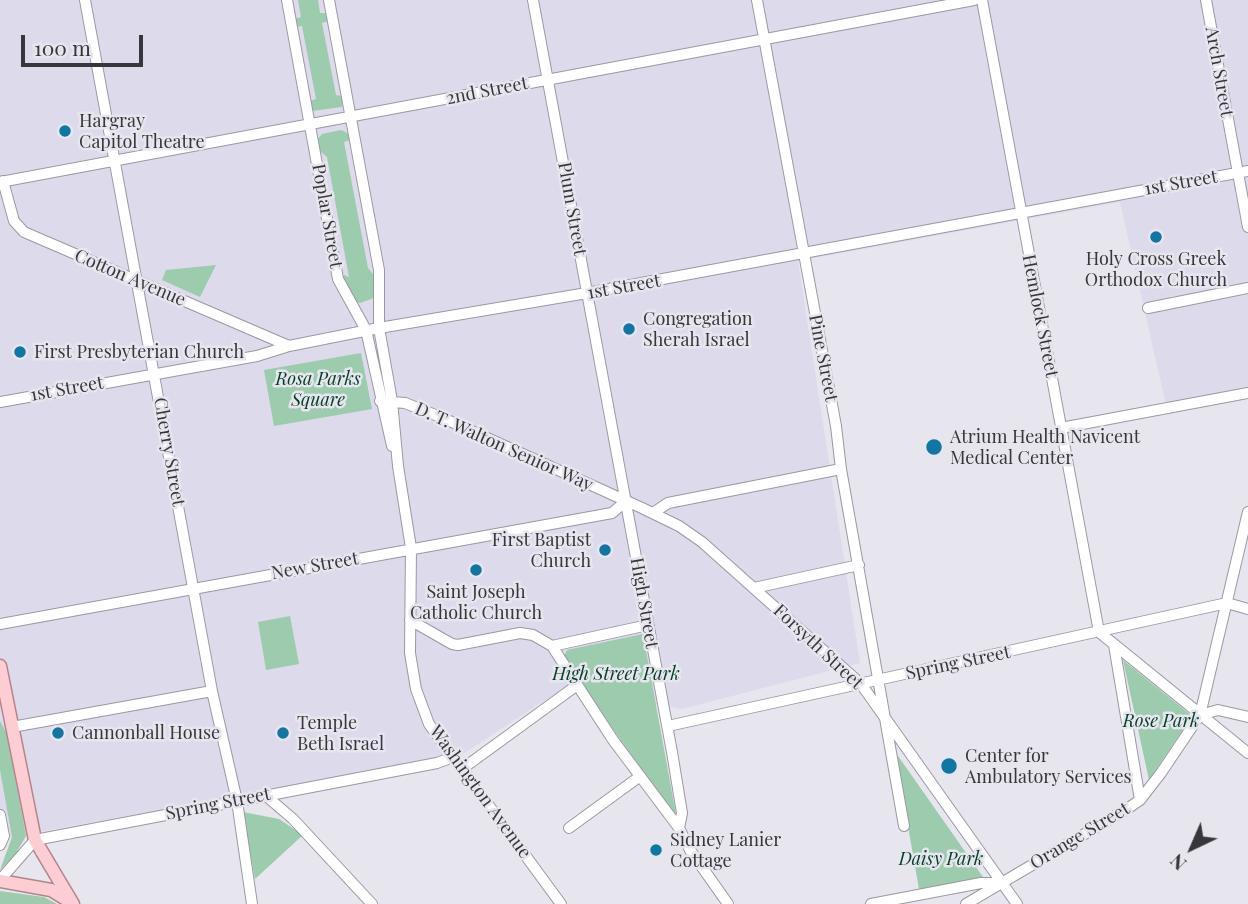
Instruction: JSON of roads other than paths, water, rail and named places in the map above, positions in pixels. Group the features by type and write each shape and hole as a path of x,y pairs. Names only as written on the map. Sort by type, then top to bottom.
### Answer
{"main road":[{"path":"0,666 35,841 72,904"},
{"path":"0,711 12,727"},
{"path":"0,880 51,890 72,904"}],"street":[{"name":"Cherry Street","path":"85,0 212,691 237,801 252,904"},
{"name":"Poplar Street","path":"287,0 338,279 366,330 380,401 398,466"},
{"name":"Poplar Street","path":"329,0 379,270 379,327 392,401 398,466 411,548 410,620 414,674"},
{"name":"Plum Street","path":"533,0 626,501"},
{"name":"Pine Street","path":"757,0 836,426 841,469 885,717"},
{"name":"2nd Street","path":"1,181 974,0"},
{"name":"Hemlock Street","path":"982,0 1099,632"},
{"name":"Arch Street","path":"1206,0 1243,172 1248,228"},
{"name":"1st Street","path":"0,402 257,356 289,346 379,327 587,293 1243,172"},
{"name":"Cotton Avenue","path":"1,181 14,221 24,232 289,346"},
{"path":"1148,308 1248,288"},
{"path":"1061,428 1248,393"},
{"name":"D. T. Walton Senior Way","path":"380,401 392,401 443,418 626,501"},
{"path":"653,513 668,503 841,469"},
{"name":"Forsyth Street","path":"626,501 688,531 861,684 1017,904"},
{"name":"New Street","path":"0,624 612,513 626,501"},
{"name":"High Street","path":"626,501 682,813 680,828"},
{"path":"1200,715 1248,512"},
{"path":"754,588 859,565"},
{"name":"Spring Street","path":"667,726 1227,603 1248,609"},
{"path":"410,620 452,644 520,633 533,635 552,646 648,625"},
{"path":"1099,632 1248,753"},
{"path":"1114,645 1140,800"},
{"name":"High Street","path":"552,646 576,686 639,777 680,828 690,850 728,904"},
{"name":"Washington Avenue","path":"414,674 426,717 561,904"},
{"path":"462,769 576,686"},
{"path":"12,727 212,691"},
{"path":"1200,715 1218,710 1248,717"},
{"name":"Orange Street","path":"966,904 1140,800 1200,715"},
{"path":"885,717 904,826"},
{"name":"Spring Street","path":"35,841 437,763 453,757"},
{"path":"569,828 639,777"},
{"path":"265,795 293,819 372,904"},
{"path":"0,815 4,836 0,845"},
{"path":"0,880 35,841"},
{"path":"871,904 917,900 981,883 1004,883"}],"place":[{"name":"Hargray Capitol Theatre","path":"65,131"},
{"name":"Holy Cross Greek Orthodox Church","path":"1156,237"},
{"name":"Congregation Sherah Israel","path":"629,329"},
{"name":"First Presbyterian Church","path":"20,352"},
{"name":"Atrium Health Navicent Medical Center","path":"934,447"},
{"name":"First Baptist Church","path":"605,550"},
{"name":"Saint Joseph Catholic Church","path":"476,570"},
{"name":"Cannonball House","path":"58,733"},
{"name":"Temple Beth Israel","path":"283,733"},
{"name":"Center for Ambulatory Services","path":"949,766"},
{"name":"Sidney Lanier Cottage","path":"656,850"}],"park label":[{"name":"Rosa Parks Square","path":"318,389"},
{"name":"High Street Park","path":"616,674"},
{"name":"Rose Park","path":"1161,721"},
{"name":"Daisy Park","path":"941,859"}]}
